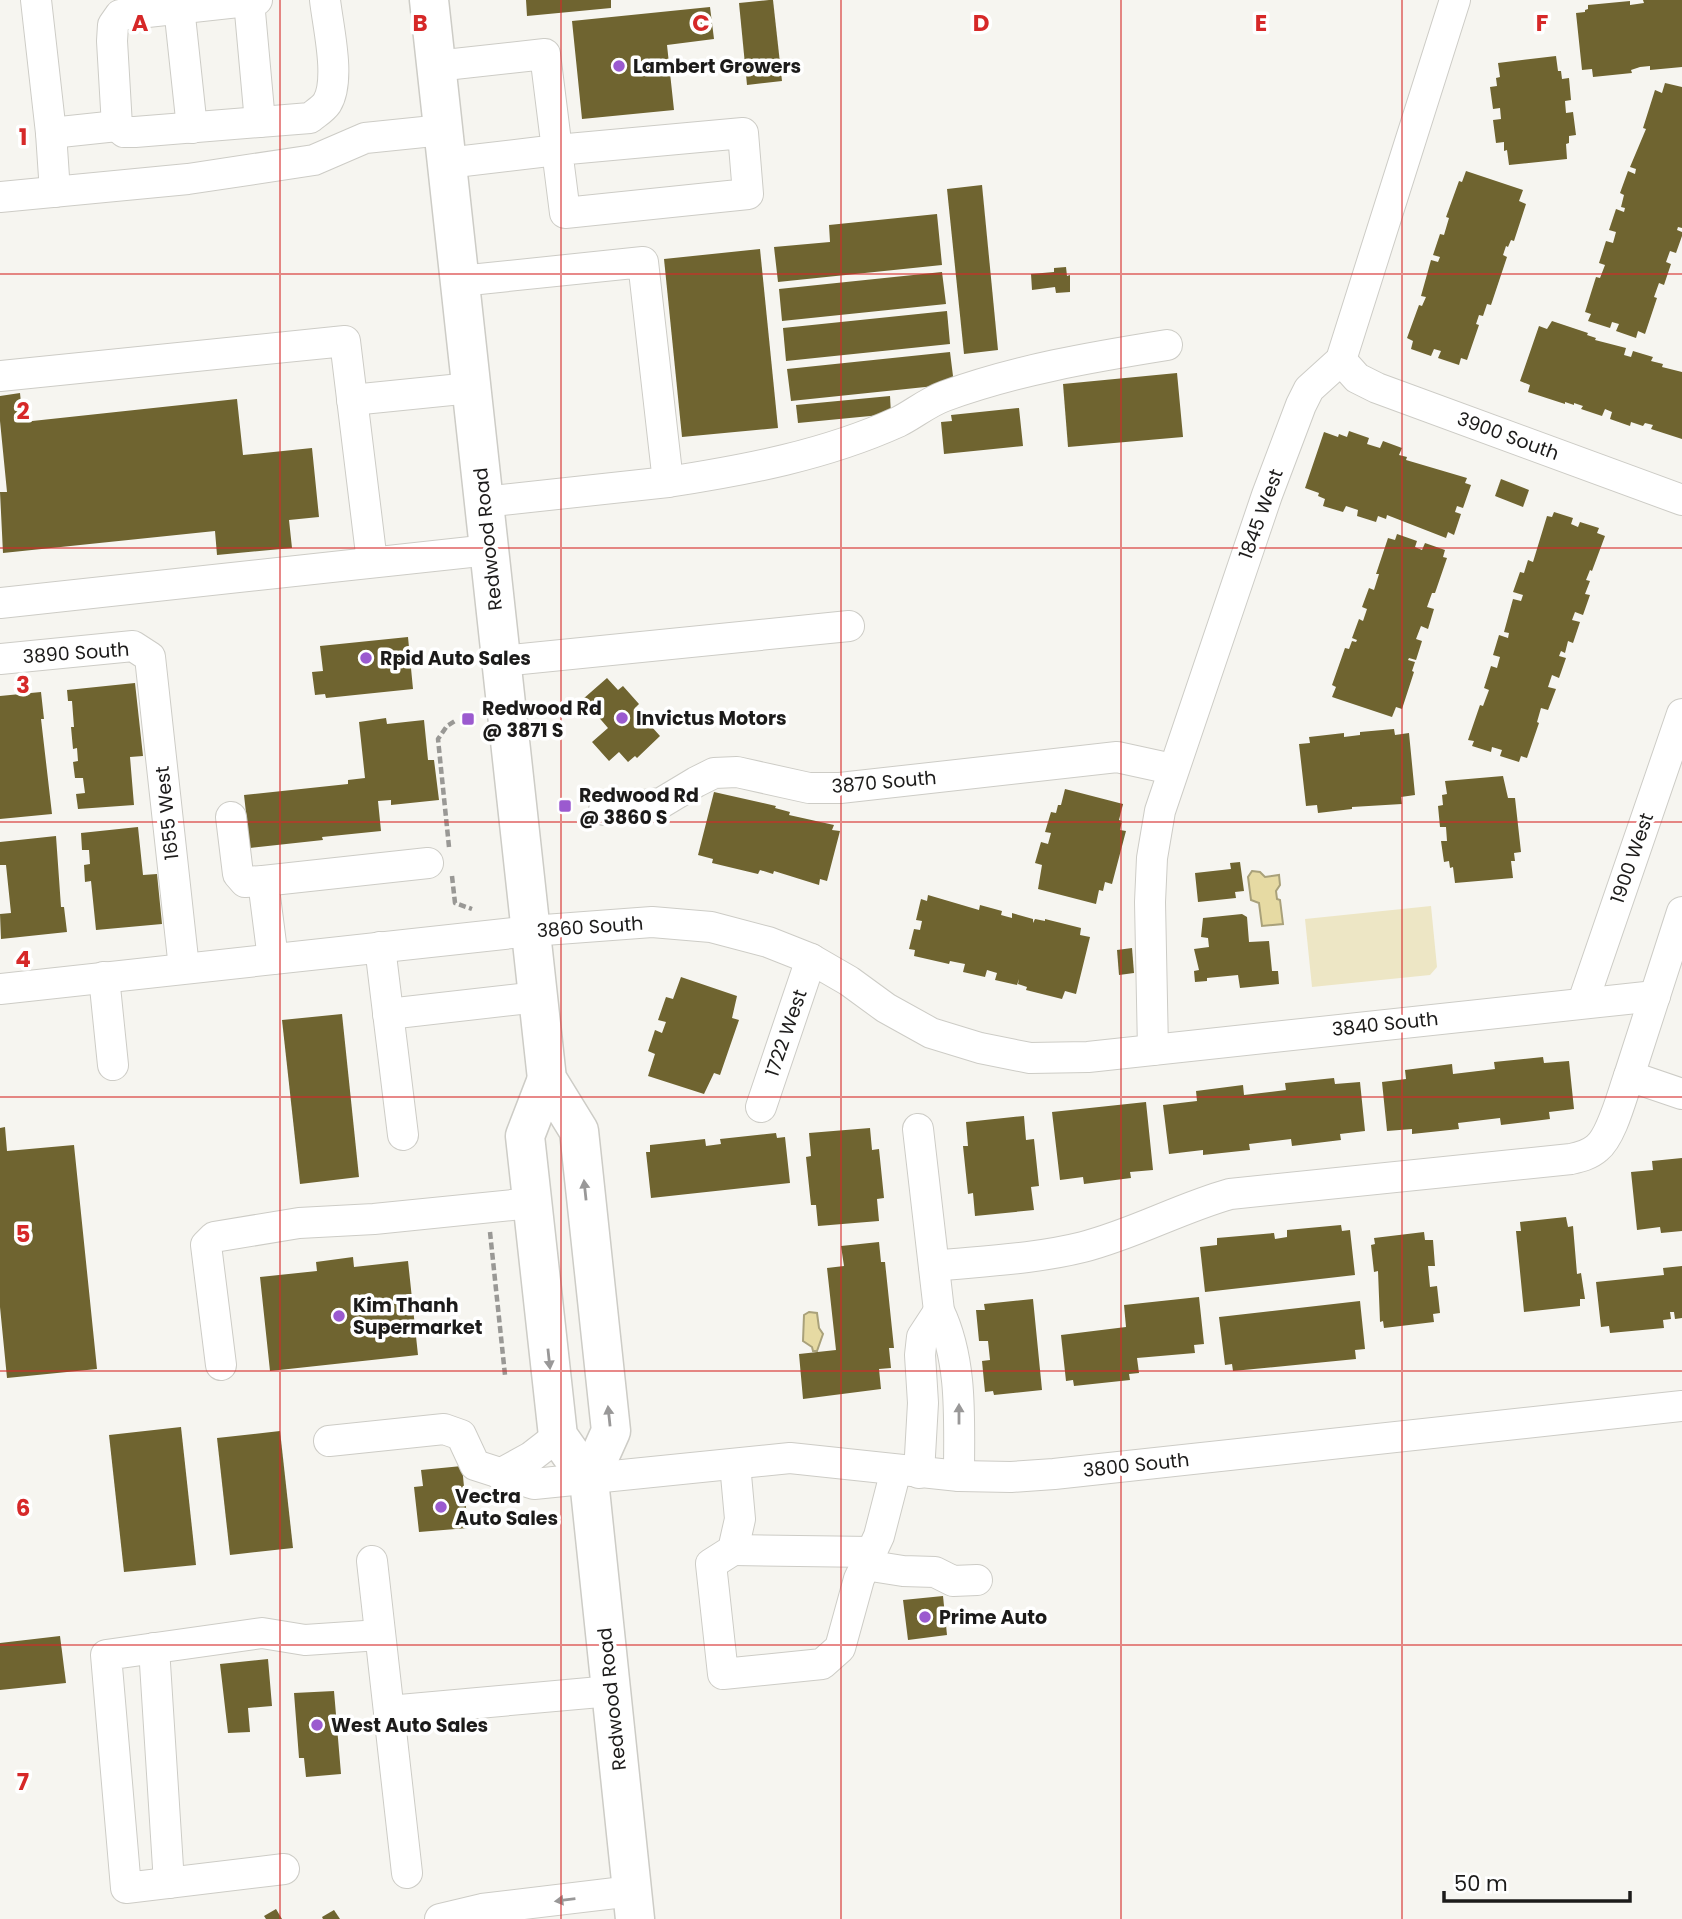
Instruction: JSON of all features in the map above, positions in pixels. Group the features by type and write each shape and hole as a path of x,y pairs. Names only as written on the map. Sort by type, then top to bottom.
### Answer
{"main road":[{"name":"Redwood Road","path":"429,0 547,1079 579,1131 611,1431 589,1480"},
{"name":"Redwood Road","path":"547,1079 525,1136 532,1203 558,1436 589,1480 634,1905"}],"street":[{"path":"36,0 55,192"},
{"path":"117,126 113,25 120,15 257,0"},
{"path":"51,133 117,126 124,132 135,132 310,118 326,106 332,90 333,74 325,0"},
{"name":"1845 West","path":"1153,1050 1150,902 1152,858 1160,811 1172,769 1266,495 1301,405 1309,389 1340,360 1455,0"},
{"path":"249,1 260,122"},
{"path":"179,7 192,128"},
{"path":"0,197 188,179 314,160 365,138 445,146 556,150 743,133 748,194 565,213 556,150 545,54 436,66"},
{"path":"460,281 643,262 668,482"},
{"path":"0,376 345,341 372,562"},
{"path":"484,502 668,482 755,468 819,451 898,422 942,397 986,383 1067,362 1167,345"},
{"name":"3900 South","path":"1340,360 1357,378 1377,388 1682,500"},
{"path":"352,400 471,388"},
{"path":"0,603 489,550"},
{"path":"502,661 849,626"},
{"name":"3890 South","path":"0,659 133,646 150,657"},
{"name":"1655 West","path":"150,657 184,968"},
{"name":"1900 West","path":"1583,1002 1682,714"},
{"name":"3870 South","path":"604,810 662,803 714,774 737,772 809,788 840,788 1117,757 1172,769"},
{"path":"231,817 239,874 245,882 443,859"},
{"path":"263,881 273,958"},
{"path":"934,1266 1082,1247 1117,1236 1198,1203 1230,1194 1532,1164 1584,1156 1599,1147 1608,1133 1682,912"},
{"name":"3860 South","path":"0,989 531,931 652,922 710,928 768,942 811,959 849,981 886,1008 931,1033 980,1048 1030,1058 1088,1057 1153,1050"},
{"path":"380,947 403,1135"},
{"name":"1722 West","path":"761,1107 811,959"},
{"path":"104,977 114,1065"},
{"name":"3840 South","path":"1153,1050 1655,996"},
{"path":"388,1014 538,997"},
{"path":"1629,1076 1682,1094"},
{"path":"918,1129 939,1311 950,1334 959,1397 959,1476"},
{"path":"221,1365 206,1245 214,1237 299,1223 374,1219 532,1203"},
{"path":"939,1311 922,1337 920,1355 923,1403 908,1471 869,1559 859,1579 840,1648 821,1664 723,1674 711,1564 733,1550 869,1559 903,1571 935,1572 953,1581 977,1580"},
{"name":"3800 South","path":"329,1441 444,1429 461,1435 475,1465 534,1484 790,1458 959,1476 1011,1477 1682,1406"},
{"path":"500,1474 531,1457 558,1436"},
{"path":"733,1550 740,1519 735,1464"},
{"path":"372,1561 407,1873"},
{"path":"284,1870 126,1888 106,1655 262,1633 305,1640 380,1635"},
{"path":"154,1648 169,1883"},
{"path":"389,1711 611,1691"},
{"path":"440,1919 482,1909 634,1905"}],"path":[{"path":"455,721 447,726 438,739 443,859 455,903 472,909"},
{"path":"488,1208 505,1376"}],"shaded area":[{"path":"1252,871 1260,872 1265,877 1279,875 1280,885 1276,891 1283,924 1262,926 1259,903 1251,900 1248,877"},
{"path":"1431,906 1437,967 1430,975 1312,987 1305,919"},
{"path":"809,1312 817,1313 819,1328 823,1334 817,1351 813,1351 812,1347 803,1341 804,1315"}],"building":[{"path":"526,0 611,0 611,8 527,16"},
{"path":"773,0 782,81 747,85 739,3"},
{"path":"1643,0 1682,0 1682,67 1650,70 1650,66 1640,67 1631,70 1632,73 1593,77 1592,69 1582,70 1576,13 1585,12 1588,5 1630,1 1630,5 1644,3"},
{"path":"710,7 714,39 667,45 674,110 582,119 572,21"},
{"path":"1556,56 1562,79 1569,78 1571,100 1565,101 1566,113 1573,112 1576,135 1569,136 1569,143 1566,144 1567,159 1509,165 1504,142 1496,143 1493,120 1501,119 1500,108 1493,109 1490,87 1497,86 1496,78 1500,77 1498,63"},
{"path":"1665,83 1682,87 1682,228 1678,227 1677,230 1682,232 1682,236 1676,253 1670,251 1666,262 1671,264 1664,285 1659,283 1645,334 1638,331 1636,338 1616,331 1619,324 1612,322 1610,328 1588,321 1591,314 1585,312 1596,277 1600,278 1605,265 1599,263 1606,241 1613,243 1616,232 1609,230 1616,209 1624,212 1625,208 1621,207 1624,195 1620,193 1628,171 1635,174 1636,169 1630,167 1646,129 1643,128 1655,90 1662,93"},
{"path":"1466,171 1523,190 1519,201 1526,204 1514,241 1511,240 1508,247 1506,246 1503,255 1507,257 1491,305 1487,304 1483,316 1479,315 1476,324 1479,325 1467,360 1461,358 1459,365 1438,358 1441,351 1434,349 1431,356 1411,349 1413,341 1407,338 1419,305 1422,306 1426,297 1421,296 1431,260 1438,262 1440,257 1433,255 1440,234 1444,235 1449,218 1446,217 1459,181 1462,182"},
{"path":"982,185 998,350 964,354 947,189"},
{"path":"937,214 942,265 778,282 774,247 830,242 829,225"},
{"path":"760,249 778,428 682,437 664,259"},
{"path":"1066,267 1067,276 1070,275 1070,292 1056,293 1055,287 1032,290 1031,274 1054,272 1054,268"},
{"path":"942,272 946,304 782,321 779,289"},
{"path":"947,311 950,344 786,361 783,328"},
{"path":"1552,321 1588,333 1587,335 1596,338 1595,340 1626,348 1624,355 1631,357 1633,351 1653,357 1651,361 1663,364 1662,367 1682,372 1682,439 1651,429 1653,425 1645,423 1643,426 1631,422 1630,426 1610,419 1612,412 1605,409 1602,416 1581,409 1583,406 1574,403 1565,404 1528,392 1530,385 1520,381 1539,326 1547,329"},
{"path":"950,352 954,384 791,401 787,369"},
{"path":"1177,373 1183,437 1068,447 1063,384"},
{"path":"20,393 23,422 237,399 243,455 312,448 319,517 289,520 292,548 217,555 215,531 3,553 0,492 7,492 0,396"},
{"path":"890,396 891,414 798,423 796,405"},
{"path":"1019,408 1023,446 944,454 941,422 952,421 951,415"},
{"path":"1349,431 1369,438 1367,444 1380,448 1383,441 1402,448 1399,455 1407,457 1406,460 1467,478 1465,483 1471,485 1463,508 1457,506 1455,512 1461,514 1454,535 1448,532 1446,538 1387,515 1386,519 1378,516 1376,522 1357,516 1358,510 1346,506 1343,512 1323,506 1325,499 1318,496 1319,493 1305,488 1324,432 1347,437"},
{"path":"1501,479 1529,490 1523,507 1495,496"},
{"path":"1554,512 1573,518 1571,524 1578,527 1580,522 1599,528 1597,533 1605,536 1586,580 1590,581 1585,594 1590,595 1583,615 1575,612 1572,620 1580,622 1573,643 1568,641 1565,653 1561,651 1559,656 1566,658 1559,678 1552,675 1548,687 1556,689 1548,710 1541,708 1537,722 1539,723 1527,758 1521,756 1519,762 1500,756 1502,750 1492,747 1491,752 1472,746 1474,741 1468,740 1480,705 1483,706 1489,690 1484,688 1491,666 1497,668 1500,657 1493,655 1499,635 1508,638 1509,633 1504,632 1513,599 1521,601 1523,595 1513,592 1520,572 1524,573 1528,560 1533,562 1547,516 1552,517"},
{"path":"1397,534 1417,541 1415,547 1422,550 1425,543 1445,550 1443,557 1447,558 1435,593 1432,593 1427,607 1434,609 1428,629 1421,626 1416,639 1422,641 1416,660 1408,660 1415,662 1414,672 1402,709 1396,707 1392,717 1332,697 1336,687 1332,685 1345,648 1349,649 1352,641 1357,640 1352,638 1359,619 1363,621 1367,609 1362,607 1369,588 1374,590 1379,574 1376,574 1388,538 1395,540"},
{"name":"Rpid Auto Sales","path":"408,637 413,689 326,698 325,694 315,695 312,672 323,671 320,646"},
{"name":"Invictus Motors","path":"607,678 618,690 623,686 639,704 635,708 660,736 637,758 635,756 628,762 619,752 609,761 592,742 608,728 583,699"},
{"path":"135,683 143,756 130,757 134,805 78,809 76,794 85,793 83,778 75,778 73,762 78,761 77,748 73,749 72,701 68,701 67,690"},
{"path":"41,692 44,719 41,719 52,814 0,819 0,696"},
{"path":"386,718 387,724 424,720 428,760 434,760 439,800 391,805 391,800 378,801 381,831 250,848 244,795 348,784 348,780 365,778 359,722"},
{"path":"1394,729 1395,735 1409,733 1415,795 1401,797 1402,804 1352,807 1318,813 1317,805 1306,806 1299,744 1310,743 1309,737 1344,733 1344,737 1360,735 1360,732"},
{"path":"1503,776 1508,798 1515,798 1521,852 1514,853 1515,861 1511,861 1513,878 1455,883 1453,867 1450,868 1449,861 1444,862 1441,841 1447,841 1446,827 1440,827 1438,806 1443,805 1442,795 1447,794 1445,781"},
{"path":"1065,789 1123,804 1119,820 1122,821 1120,830 1126,831 1112,884 1105,882 1103,891 1099,890 1096,904 1038,889 1042,865 1035,863 1041,842 1048,844 1051,833 1045,832 1051,812 1056,813 1058,805 1061,805"},
{"path":"714,792 776,806 775,808 790,812 789,815 834,825 832,830 840,831 827,881 820,879 819,885 774,871 773,874 760,870 758,874 712,863 713,859 698,855"},
{"path":"138,827 143,875 157,874 162,924 96,930 91,881 85,882 84,865 90,864 89,850 82,850 81,833"},
{"path":"56,836 61,907 64,907 67,932 1,939 0,914 11,913 6,865 0,865 0,842"},
{"path":"1240,862 1244,891 1235,892 1236,898 1198,902 1195,873 1231,869 1230,863"},
{"path":"928,895 979,910 980,905 1002,911 1001,915 1012,918 1012,913 1033,919 1033,923 1035,919 1045,919 1081,928 1080,935 1090,937 1076,994 1065,991 1062,999 1026,990 1027,987 1018,984 1019,979 1017,985 995,980 997,973 987,970 985,977 963,972 965,964 950,961 949,964 914,956 915,950 909,949 914,929 920,930 922,921 916,920 921,899 927,901"},
{"path":"1242,914 1247,917 1249,942 1269,941 1272,971 1278,971 1279,984 1240,988 1238,975 1195,982 1194,971 1199,970 1194,949 1209,947 1208,938 1201,937 1203,918"},
{"path":"1132,948 1134,973 1119,975 1117,950"},
{"path":"681,977 737,996 732,1018 739,1020 720,1075 714,1073 704,1094 648,1076 655,1054 648,1051 655,1030 662,1033 666,1022 658,1020 666,997 673,999"},
{"path":"342,1014 359,1177 300,1184 282,1020"},
{"path":"1543,1057 1544,1063 1569,1061 1574,1109 1549,1112 1550,1119 1501,1125 1500,1118 1458,1123 1459,1129 1412,1134 1412,1129 1387,1131 1382,1082 1406,1079 1405,1070 1452,1064 1453,1074 1495,1069 1494,1062"},
{"path":"1334,1078 1335,1084 1360,1082 1365,1131 1340,1134 1341,1140 1292,1146 1291,1139 1249,1144 1250,1150 1203,1155 1203,1150 1169,1154 1163,1105 1197,1101 1196,1091 1243,1085 1244,1095 1286,1090 1285,1083"},
{"path":"1146,1102 1153,1170 1130,1172 1131,1178 1084,1184 1083,1177 1060,1180 1052,1112"},
{"path":"1024,1116 1026,1140 1034,1139 1039,1186 1031,1187 1034,1210 975,1216 973,1193 968,1194 963,1146 968,1146 966,1122"},
{"path":"5,1127 7,1151 74,1145 97,1369 7,1378 0,1307 0,1128"},
{"path":"870,1128 872,1150 879,1149 884,1198 877,1199 879,1221 818,1226 816,1205 811,1205 806,1157 811,1156 809,1133"},
{"path":"776,1133 777,1138 785,1137 790,1183 651,1198 646,1152 650,1152 650,1145 705,1139 706,1146 721,1144 720,1139"},
{"path":"1682,1158 1682,1231 1661,1233 1660,1227 1637,1230 1631,1172 1653,1170 1652,1161"},
{"path":"1566,1217 1568,1227 1573,1226 1577,1274 1581,1273 1585,1299 1580,1299 1580,1306 1524,1312 1516,1231 1521,1231 1520,1222"},
{"path":"1341,1225 1342,1231 1350,1230 1355,1275 1205,1292 1200,1247 1217,1245 1217,1238 1274,1233 1275,1239 1287,1237 1287,1230"},
{"path":"1424,1232 1425,1240 1433,1240 1435,1266 1428,1266 1430,1287 1437,1286 1440,1313 1433,1314 1434,1322 1384,1328 1383,1321 1380,1322 1378,1271 1374,1272 1371,1245 1375,1244 1374,1238"},
{"path":"879,1242 881,1262 885,1262 894,1348 889,1348 891,1368 879,1369 881,1389 803,1399 799,1354 836,1350 827,1268 844,1266 841,1246"},
{"name":"Kim Thanh Supermarket","path":"353,1257 354,1267 408,1261 418,1355 270,1371 260,1277 317,1271 316,1262"},
{"path":"1682,1266 1682,1318 1675,1319 1674,1312 1670,1312 1671,1319 1663,1320 1664,1328 1610,1333 1609,1326 1601,1327 1596,1282 1664,1275 1663,1268"},
{"path":"1199,1297 1204,1344 1194,1345 1195,1353 1137,1358 1139,1373 1129,1374 1130,1380 1074,1386 1073,1380 1066,1381 1061,1335 1126,1327 1124,1305"},
{"path":"1033,1299 1042,1390 994,1395 993,1391 985,1392 982,1361 990,1360 988,1341 979,1341 976,1310 985,1310 984,1304"},
{"path":"1360,1301 1365,1349 1355,1350 1356,1359 1233,1371 1232,1364 1225,1365 1219,1317"},
{"path":"181,1427 196,1565 124,1572 109,1435"},
{"path":"280,1431 293,1548 230,1555 217,1438"},
{"name":"Vectra Auto Sales","path":"462,1466 468,1528 419,1532 414,1487 423,1486 421,1470"},
{"name":"Prime Auto","path":"943,1596 947,1635 908,1640 903,1600"},
{"path":"60,1636 66,1683 0,1690 0,1643"},
{"path":"268,1659 272,1706 248,1708 250,1732 228,1733 220,1664"},
{"name":"West Auto Sales","path":"334,1691 341,1774 306,1777 304,1758 299,1758 294,1693"},
{"path":"276,1909 282,1919 266,1919 264,1916"},
{"path":"334,1910 340,1919 323,1919 322,1917"}],"place":[{"name":"Lambert Growers","path":"619,66"},
{"name":"Rpid Auto Sales","path":"366,658"},
{"name":"Invictus Motors","path":"622,718"},
{"name":"Redwood Rd @ 3871 S","path":"468,719"},
{"name":"Redwood Rd @ 3860 S","path":"565,806"},
{"name":"Kim Thanh Supermarket","path":"339,1316"},
{"name":"Vectra Auto Sales","path":"441,1507"},
{"name":"Prime Auto","path":"925,1617"},
{"name":"West Auto Sales","path":"317,1725"}]}
